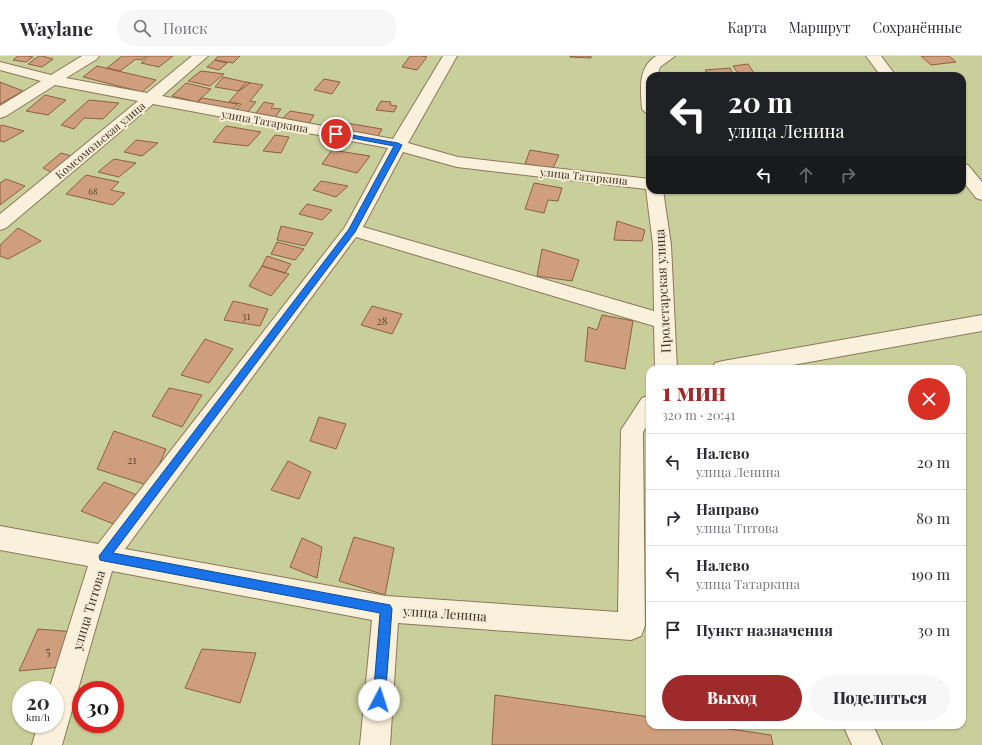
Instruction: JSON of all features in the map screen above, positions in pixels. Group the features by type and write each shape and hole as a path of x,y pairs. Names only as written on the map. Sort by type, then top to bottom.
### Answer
{"street":[{"path":"0,113 92,56"},
{"name":"Комсомольская улица","path":"0,224 201,56"},
{"name":"улица Титова","path":"64,688 104,556 352,230 398,145 450,56"},
{"path":"873,56 885,72"},
{"path":"650,72 651,67 661,57"},
{"name":"улица Татаркина","path":"0,66 52,80 398,145 457,162 646,184"},
{"path":"966,174 982,194"},
{"name":"Пролетарская улица","path":"655,194 662,245 666,365"},
{"path":"352,230 665,322"},
{"path":"746,365 982,323"},
{"name":"улица Ленина","path":"0,538 386,609 631,626 632,430 646,410"},
{"path":"375,745 386,609"},
{"path":"860,729 867,745"},
{"path":"47,745 50,733"}],"green space":[{"path":"0,56 982,56 982,745 0,745"}],"building":[{"path":"18,56 33,57 26,62 13,60"},
{"path":"39,56 53,59 42,67 28,64"},
{"path":"122,56 147,56 141,60 136,59 120,71 107,68"},
{"path":"149,56 173,56 159,67 141,63"},
{"path":"218,56 240,56 233,63 215,60"},
{"path":"410,56 427,57 417,70 402,67"},
{"path":"591,56 591,58 570,57"},
{"path":"921,56 949,56 956,62 931,65"},
{"path":"215,60 227,63 219,70 207,67"},
{"path":"748,64 753,72 737,72 733,66"},
{"path":"97,66 156,80 142,92 83,77"},
{"path":"730,68 732,72 706,72 705,70"},
{"path":"201,71 224,74 210,86 188,81"},
{"path":"223,77 250,83 239,91 215,87"},
{"path":"324,79 340,82 332,94 314,90"},
{"path":"0,82 23,91 0,104"},
{"path":"246,82 263,85 250,101 256,102 245,115 233,113 241,104 229,102"},
{"path":"186,83 211,89 197,102 172,96"},
{"path":"45,95 66,100 48,115 26,111"},
{"path":"202,98 238,104 230,113 194,106"},
{"path":"89,100 119,103 103,119 84,118 74,129 61,125"},
{"path":"381,101 391,102 390,105 397,106 394,112 376,110"},
{"path":"264,102 274,104 271,108 281,109 273,120 253,117"},
{"path":"290,111 314,115 307,127 281,120"},
{"path":"346,123 382,129 377,138 337,131"},
{"path":"2,125 24,131 4,142 0,141 0,126"},
{"path":"226,126 261,132 248,146 213,142"},
{"path":"275,135 289,137 281,153 263,151"},
{"path":"136,140 158,143 142,156 124,152"},
{"path":"332,150 370,156 357,173 322,164"},
{"path":"530,150 559,155 553,168 525,164"},
{"path":"61,153 79,158 55,174 43,168"},
{"path":"114,159 136,163 119,177 98,172"},
{"path":"86,175 119,182 111,190 125,193 113,205 66,194"},
{"path":"6,179 25,186 0,205 0,183"},
{"path":"321,181 348,186 336,197 313,190"},
{"path":"534,183 562,188 558,201 548,200 544,213 525,209"},
{"path":"307,204 332,210 322,220 299,214"},
{"path":"617,221 645,230 642,241 614,240"},
{"path":"281,226 313,233 305,246 277,240"},
{"path":"18,228 41,241 8,259 0,256 0,245"},
{"path":"277,242 304,249 295,260 271,254"},
{"path":"542,249 579,260 572,281 537,276"},
{"path":"267,256 291,264 285,273 262,266"},
{"path":"262,266 289,274 271,296 249,286"},
{"path":"233,301 268,309 260,326 224,320"},
{"path":"372,306 402,314 392,334 361,325"},
{"path":"602,315 633,321 625,369 585,361 588,327 597,330"},
{"path":"205,339 233,349 209,383 181,375"},
{"path":"169,388 202,395 182,427 152,416"},
{"path":"319,417 346,424 336,449 310,441"},
{"path":"114,431 166,449 150,486 97,469"},
{"path":"288,461 311,472 299,499 271,490"},
{"path":"104,482 137,495 116,525 81,511"},
{"path":"354,537 394,548 385,595 339,581"},
{"path":"302,538 322,547 317,578 290,567"},
{"path":"38,629 75,632 61,667 19,671"},
{"path":"202,649 256,653 240,703 185,688"},
{"path":"495,695 646,716 646,729 730,729 771,735 773,745 492,745"}],"route":[{"path":"336,134 398,145 352,230 104,556 386,609 379,700"}]}
